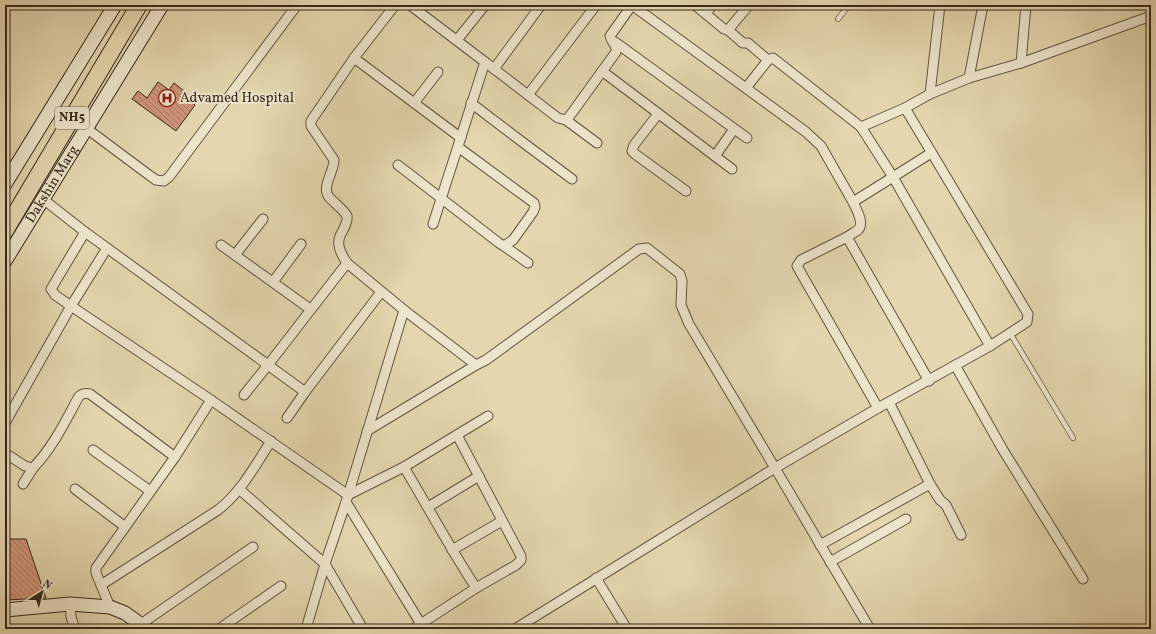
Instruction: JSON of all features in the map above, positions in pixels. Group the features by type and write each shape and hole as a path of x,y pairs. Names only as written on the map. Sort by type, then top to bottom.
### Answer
{"highway":[{"name":"Dakshin Marg","path":"5,211 126,5"},
{"name":"NH5","path":"5,231 139,5"}],"street":[{"path":"5,184 114,5"},
{"name":"Dakshin Marg","path":"5,261 162,5"},
{"path":"86,128 156,180 164,181 169,177 297,5"},
{"path":"394,5 354,58 311,121 311,126 334,160 333,170 326,187 326,191 328,196 347,216 348,220 340,237 339,245 341,253 347,263 381,292 476,365"},
{"path":"410,5 558,118 566,120 597,143"},
{"path":"457,40 484,5"},
{"path":"494,69 541,5"},
{"path":"528,95 596,5"},
{"path":"610,39 611,34 632,5 806,132 823,150 853,202 861,221 861,225 847,237 801,260 797,266 878,408"},
{"path":"695,5 724,29 728,30 743,43 748,43 768,60"},
{"path":"706,14 712,5"},
{"path":"728,30 749,5"},
{"path":"930,94 940,5"},
{"path":"969,78 983,5"},
{"path":"1021,63 1026,5"},
{"path":"861,127 905,108 930,94 969,78 1021,63 1151,16"},
{"path":"566,120 616,52 617,48 610,39"},
{"path":"610,39 747,138"},
{"path":"354,58 414,103 459,143 534,203 536,207 514,240 504,246"},
{"path":"746,88 768,60 773,58 861,127 893,177 990,346"},
{"path":"433,224 485,62"},
{"path":"602,71 732,169"},
{"path":"414,103 438,72"},
{"path":"471,103 572,179"},
{"path":"515,629 775,468 878,408 990,346 1026,322 1028,314 905,108"},
{"path":"658,114 634,145 632,151 686,191"},
{"path":"715,156 734,129"},
{"path":"853,202 931,153"},
{"path":"398,165 528,263"},
{"path":"43,199 85,232 305,392"},
{"path":"236,255 263,219"},
{"path":"85,232 51,288 55,294 211,400 347,498 419,627 476,588 516,565 521,556 457,435"},
{"path":"847,237 929,381"},
{"path":"221,244 310,309"},
{"path":"273,282 301,244"},
{"path":"5,423 71,306 107,248"},
{"path":"367,431 486,360 639,249 647,248 680,274 682,281 682,306 689,324 870,629"},
{"path":"244,395 347,263"},
{"path":"286,418 381,292"},
{"path":"306,629 404,310"},
{"path":"955,366 1003,450 1083,579"},
{"path":"23,484 62,428 80,395 84,393 90,394 175,457"},
{"path":"110,607 96,568 124,526 175,457 211,400"},
{"path":"889,402 930,484 940,500 946,505 961,535"},
{"path":"347,498 404,467 488,416"},
{"path":"101,585 227,503 239,489 271,442"},
{"path":"93,450 150,491"},
{"path":"5,453 25,466 34,468"},
{"path":"404,467 476,588"},
{"path":"428,507 479,476"},
{"path":"820,545 930,484"},
{"path":"75,489 124,526"},
{"path":"239,489 325,564 363,629"},
{"path":"830,562 906,519"},
{"path":"452,550 502,521"},
{"path":"5,610 70,604 110,607 125,613 144,626 253,547"},
{"path":"596,578 627,629"},
{"path":"219,629 281,586"},
{"path":"70,604 71,617 75,629"}],"lane":[{"path":"838,19 849,5"},
{"path":"1010,333 1074,438"}],"building":[{"path":"158,82 169,90 174,83 188,94 185,98 195,105 176,131 132,99 138,91 147,98"},
{"path":"5,539 26,539 46,598 5,600"}],"place":[{"name":"Advamed Hospital","path":"167,98"}]}
